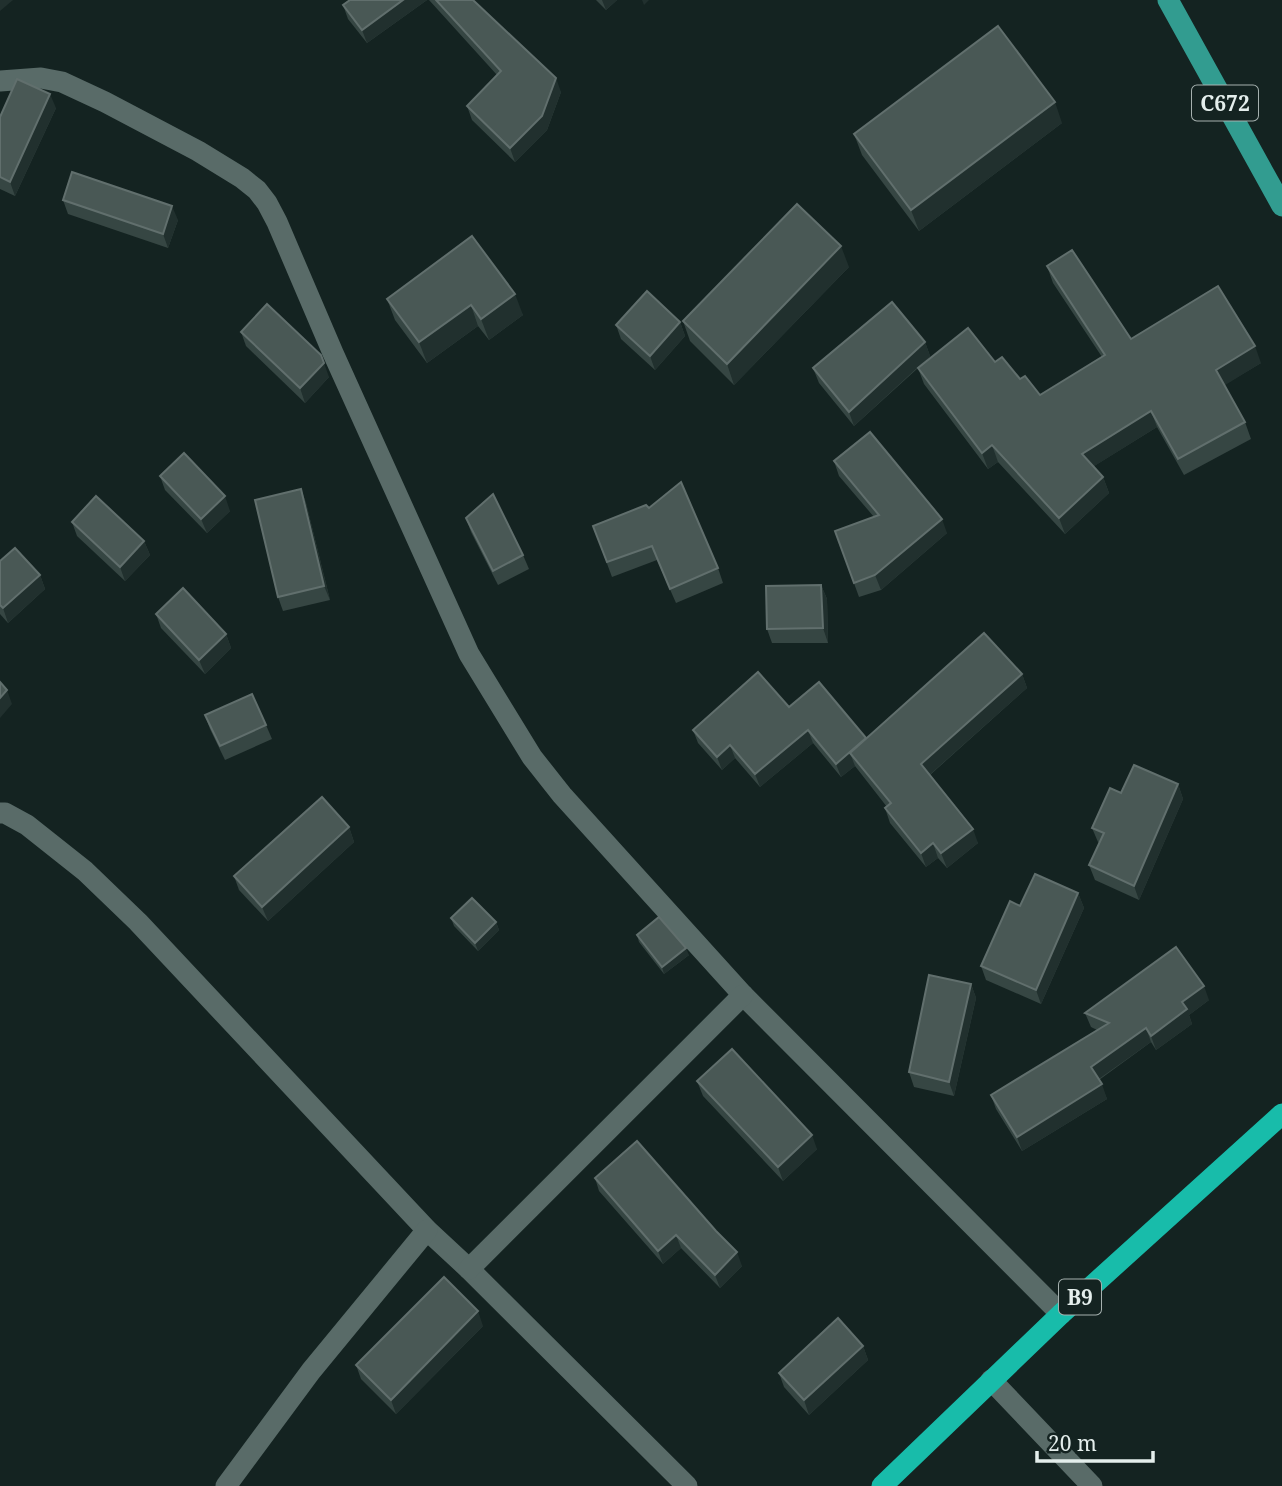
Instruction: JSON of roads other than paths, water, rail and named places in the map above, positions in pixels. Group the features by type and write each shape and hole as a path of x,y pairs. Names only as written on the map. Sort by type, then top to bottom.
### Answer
{"highway":[{"name":"B9","path":"882,1486 1061,1314 1282,1114"}],"main road":[{"name":"C672","path":"1168,0 1282,206"}],"street":[{"path":"0,80 41,78 62,82 198,151 257,190 267,203 469,654 532,757 562,795 743,995 1061,1314"},
{"path":"0,813 27,825 85,871 138,922 427,1230 687,1486"},
{"path":"469,1269 743,995"},
{"path":"226,1486 311,1371 427,1230"},
{"path":"991,1380 1092,1486"}]}
